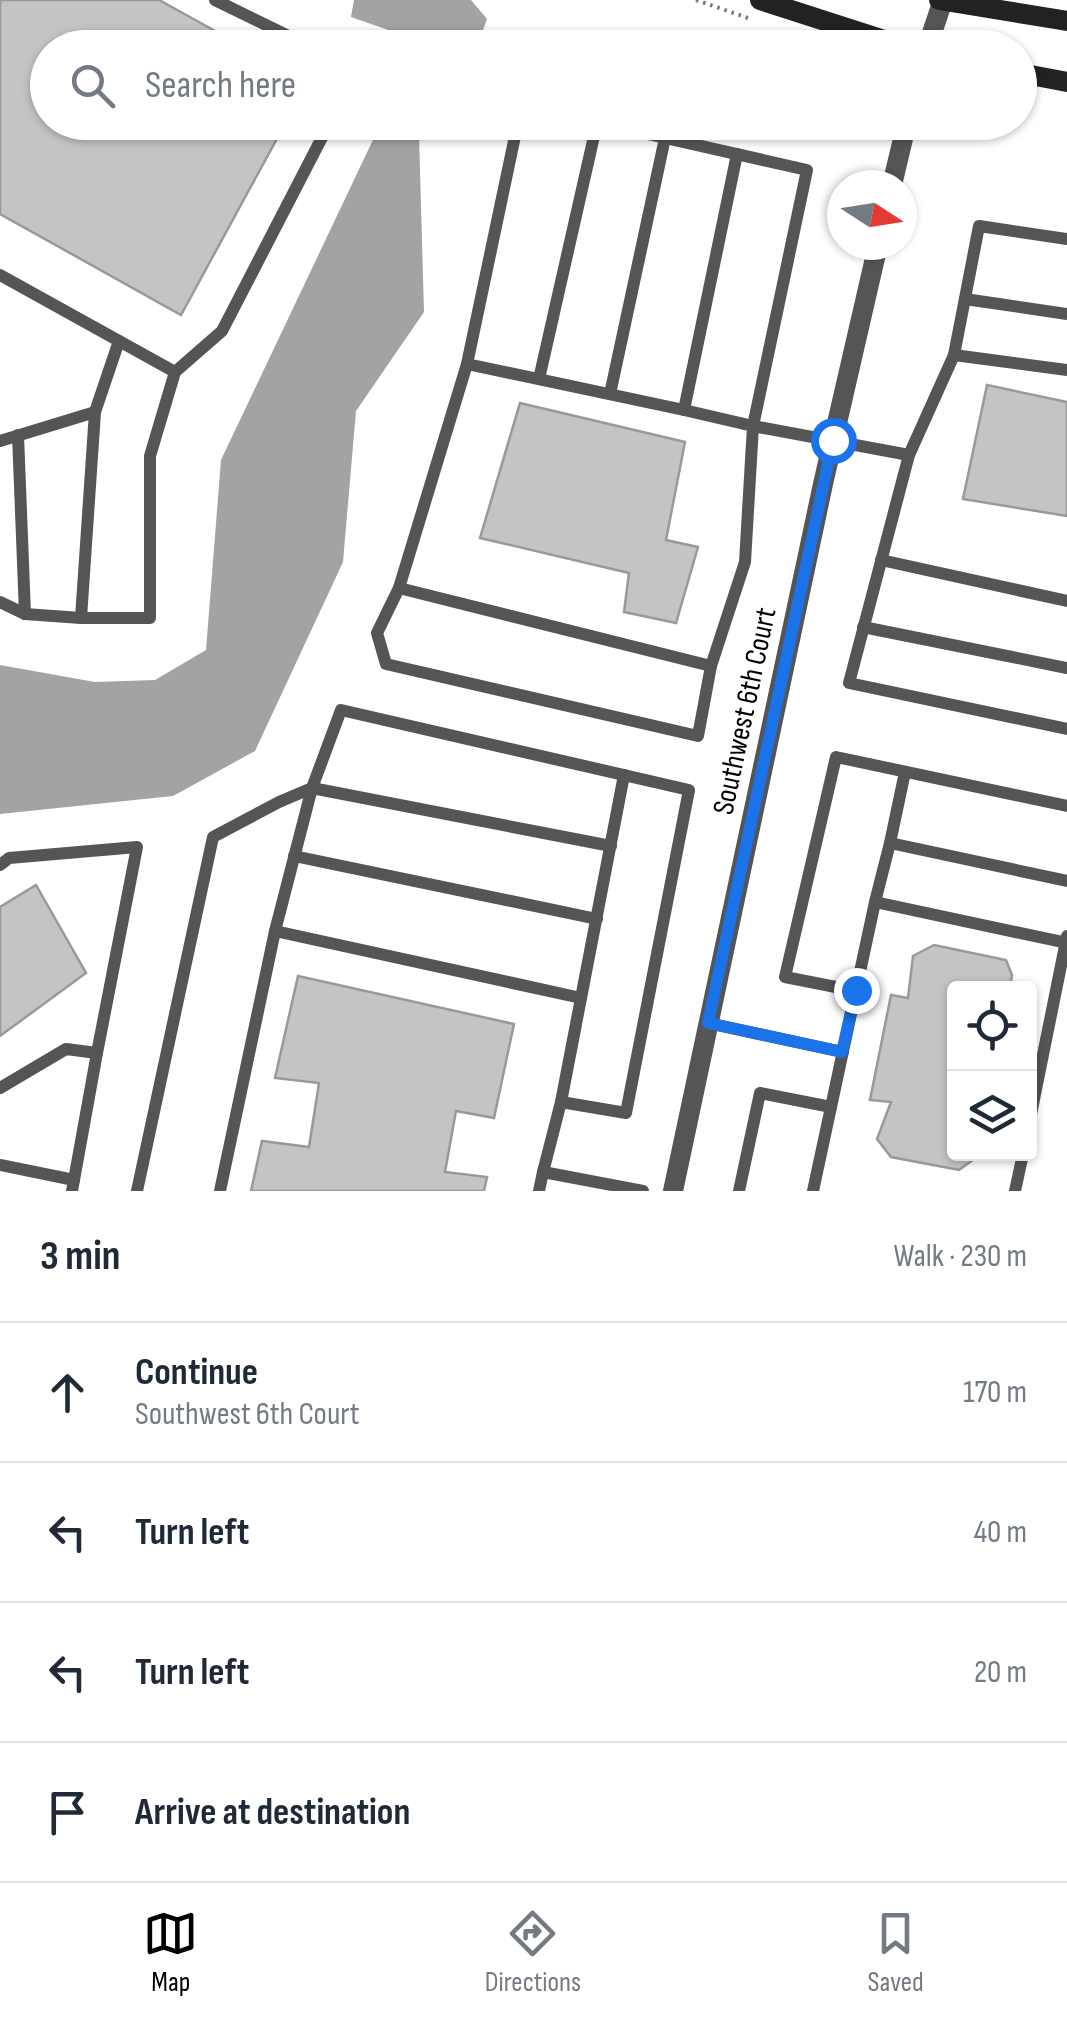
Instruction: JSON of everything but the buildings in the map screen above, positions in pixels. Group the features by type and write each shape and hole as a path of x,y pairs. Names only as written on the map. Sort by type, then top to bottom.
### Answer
{"main road":[{"path":"760,0 853,30"},
{"path":"941,0 1067,21"},
{"path":"1037,76 1067,82"}],"street":[{"path":"934,30 941,0"},
{"path":"896,170 903,140"},
{"name":"Southwest 6th Court","path":"673,1191 875,260"}],"lane":[{"path":"214,0 275,30"},
{"path":"0,602 25,614 150,618 150,456 175,372 222,331 321,140"},
{"path":"514,140 467,364 399,588 378,633 386,664 698,736 711,666 745,562 753,426 807,170 674,140"},
{"path":"539,379 592,140"},
{"path":"610,394 665,140"},
{"path":"684,410 737,154"},
{"path":"1067,239 980,226 954,355 908,455 849,684 1067,728"},
{"path":"0,274 175,372"},
{"path":"965,300 1067,314"},
{"path":"81,618 95,412 119,341"},
{"path":"954,355 1067,370"},
{"path":"467,364 908,455"},
{"path":"0,441 95,412"},
{"path":"18,436 25,614"},
{"path":"881,560 1067,600"},
{"path":"399,588 711,666"},
{"path":"864,627 1067,668"},
{"path":"220,1191 275,930 312,788 341,710 689,790 626,1113 561,1102"},
{"path":"856,990 786,977 836,757 1067,806"},
{"path":"813,1191 905,772"},
{"path":"539,1191 561,1102 624,775"},
{"path":"137,1191 213,837 312,788 610,846"},
{"path":"890,843 1067,881"},
{"path":"0,865 9,858 137,847 73,1185 0,1164"},
{"path":"294,856 596,919"},
{"path":"875,902 1066,940 1037,1084"},
{"path":"275,930 581,998"},
{"path":"708,1023 842,1052"},
{"path":"0,1088 66,1049 97,1052"},
{"path":"739,1191 760,1094 831,1107"},
{"path":"1015,1191 1021,1161"},
{"path":"544,1172 642,1191"}],"shaded area":[{"path":"354,0 471,0 487,19 483,30 388,30 351,17"},
{"path":"373,140 419,140 424,312 356,411 343,562 255,751 173,796 0,814 0,665 95,682 155,680 206,650 221,460"}],"route":[{"path":"833,440 708,1023 842,1052 856,990"}]}
